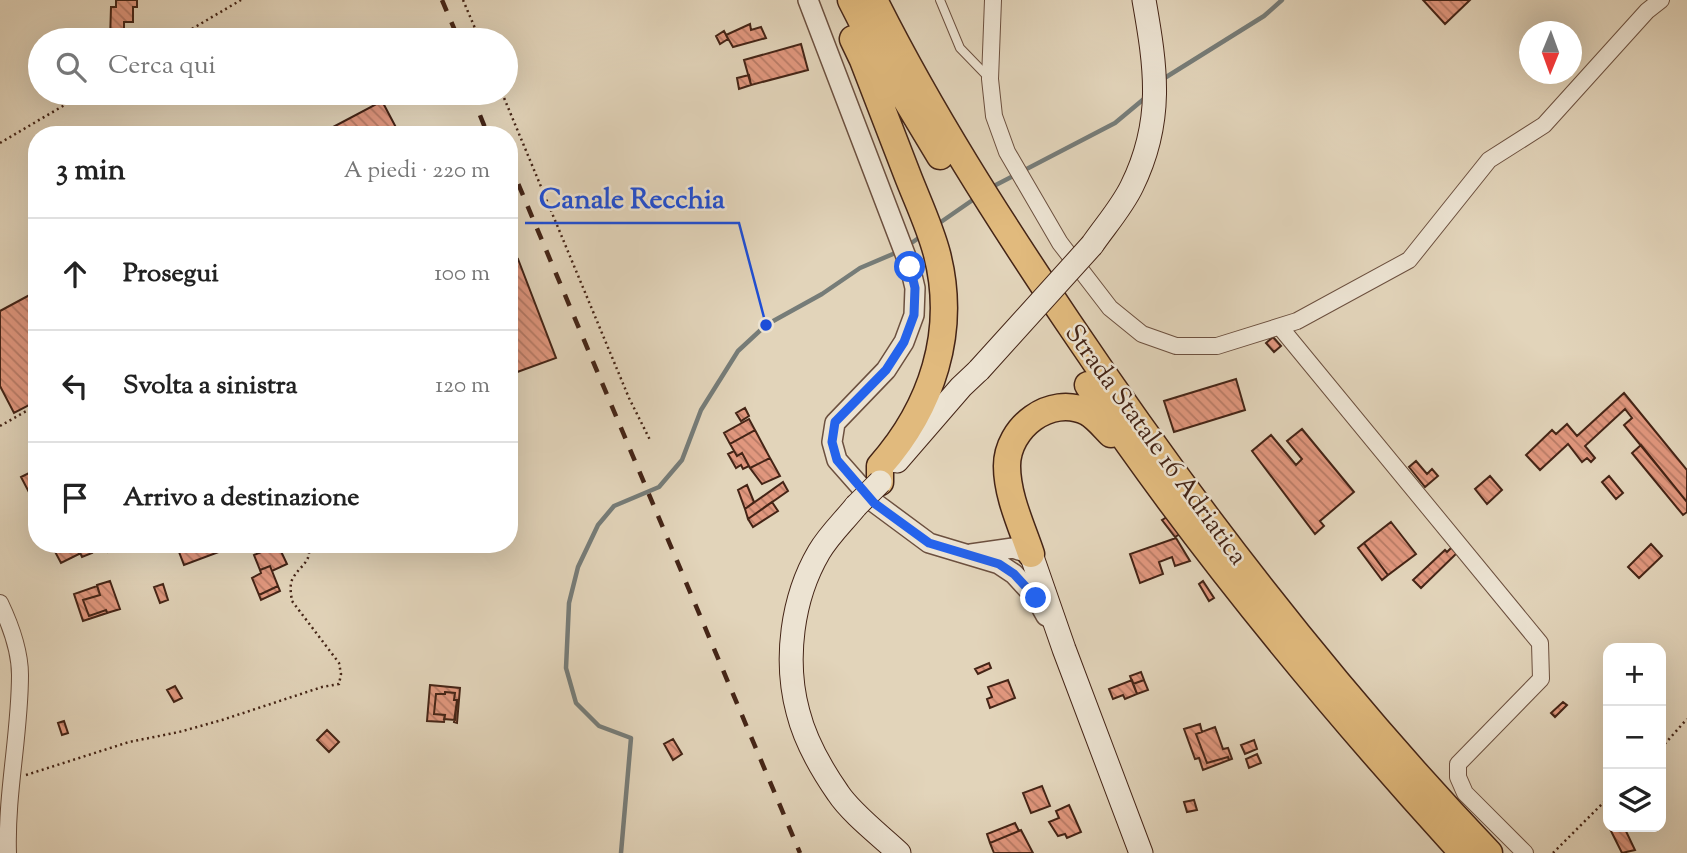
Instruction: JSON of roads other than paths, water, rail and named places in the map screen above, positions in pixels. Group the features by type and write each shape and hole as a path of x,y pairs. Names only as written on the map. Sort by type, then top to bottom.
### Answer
{"highway":[{"path":"834,0 863,60 923,216 937,255 942,294 942,335 934,376 919,413 898,446 880,466 880,482"},
{"name":"Strada Statale 16 Adriatica","path":"851,0 878,53 967,184 1142,465 1241,594 1345,720 1463,853"},
{"name":"Strada Statale 16 Adriatica","path":"874,0 967,184"},
{"name":"Strada Statale 16 Adriatica","path":"985,214 1174,474 1314,655 1442,804 1489,853"},
{"path":"1031,554 1013,500 1007,465 1013,439 1035,415 1061,407 1086,412 1142,465"}],"main road":[{"path":"899,853 839,795 816,755 798,712 792,665 794,616 800,593 820,551 856,506 1092,245 1132,188 1144,155 1156,96 1153,53 1144,0"},
{"path":"1031,554 1141,853"}],"street":[{"path":"808,0 899,237 915,288 914,315 904,342 886,370 835,422 832,442 837,460 874,503 929,543 999,564 1014,574 1036,598 1064,649"},
{"path":"993,0 989,79 994,116 1007,152 1060,243 1110,308 1142,334 1176,346 1217,346 1297,321 1409,260 1489,160 1544,125 1647,11 1661,0"},
{"path":"1280,327 1540,643 1541,679 1458,764 1458,777 1465,793 1525,853"},
{"path":"968,554 1013,548 1031,554"},
{"path":"999,564 1018,563 1031,554"},
{"path":"0,603 10,623 21,673 12,774 4,811 8,853"}],"lane":[{"path":"940,0 960,48 989,79"}],"waterway":[{"path":"1163,79 1264,16 1282,0"},
{"path":"990,188 1115,123 1145,98"},
{"path":"938,224 977,197"},
{"path":"907,246 923,235"},
{"path":"621,853 631,738 599,726 576,703 566,668 569,603 578,567 598,525 614,506 659,487 682,460 701,410 738,351 766,325 822,294 860,268 900,251"}],"railway":[{"path":"442,0 454,28"},
{"path":"476,105 484,126"},
{"path":"518,183 800,853"}],"place":[{"name":"Canale Recchia","path":"766,325"}]}
